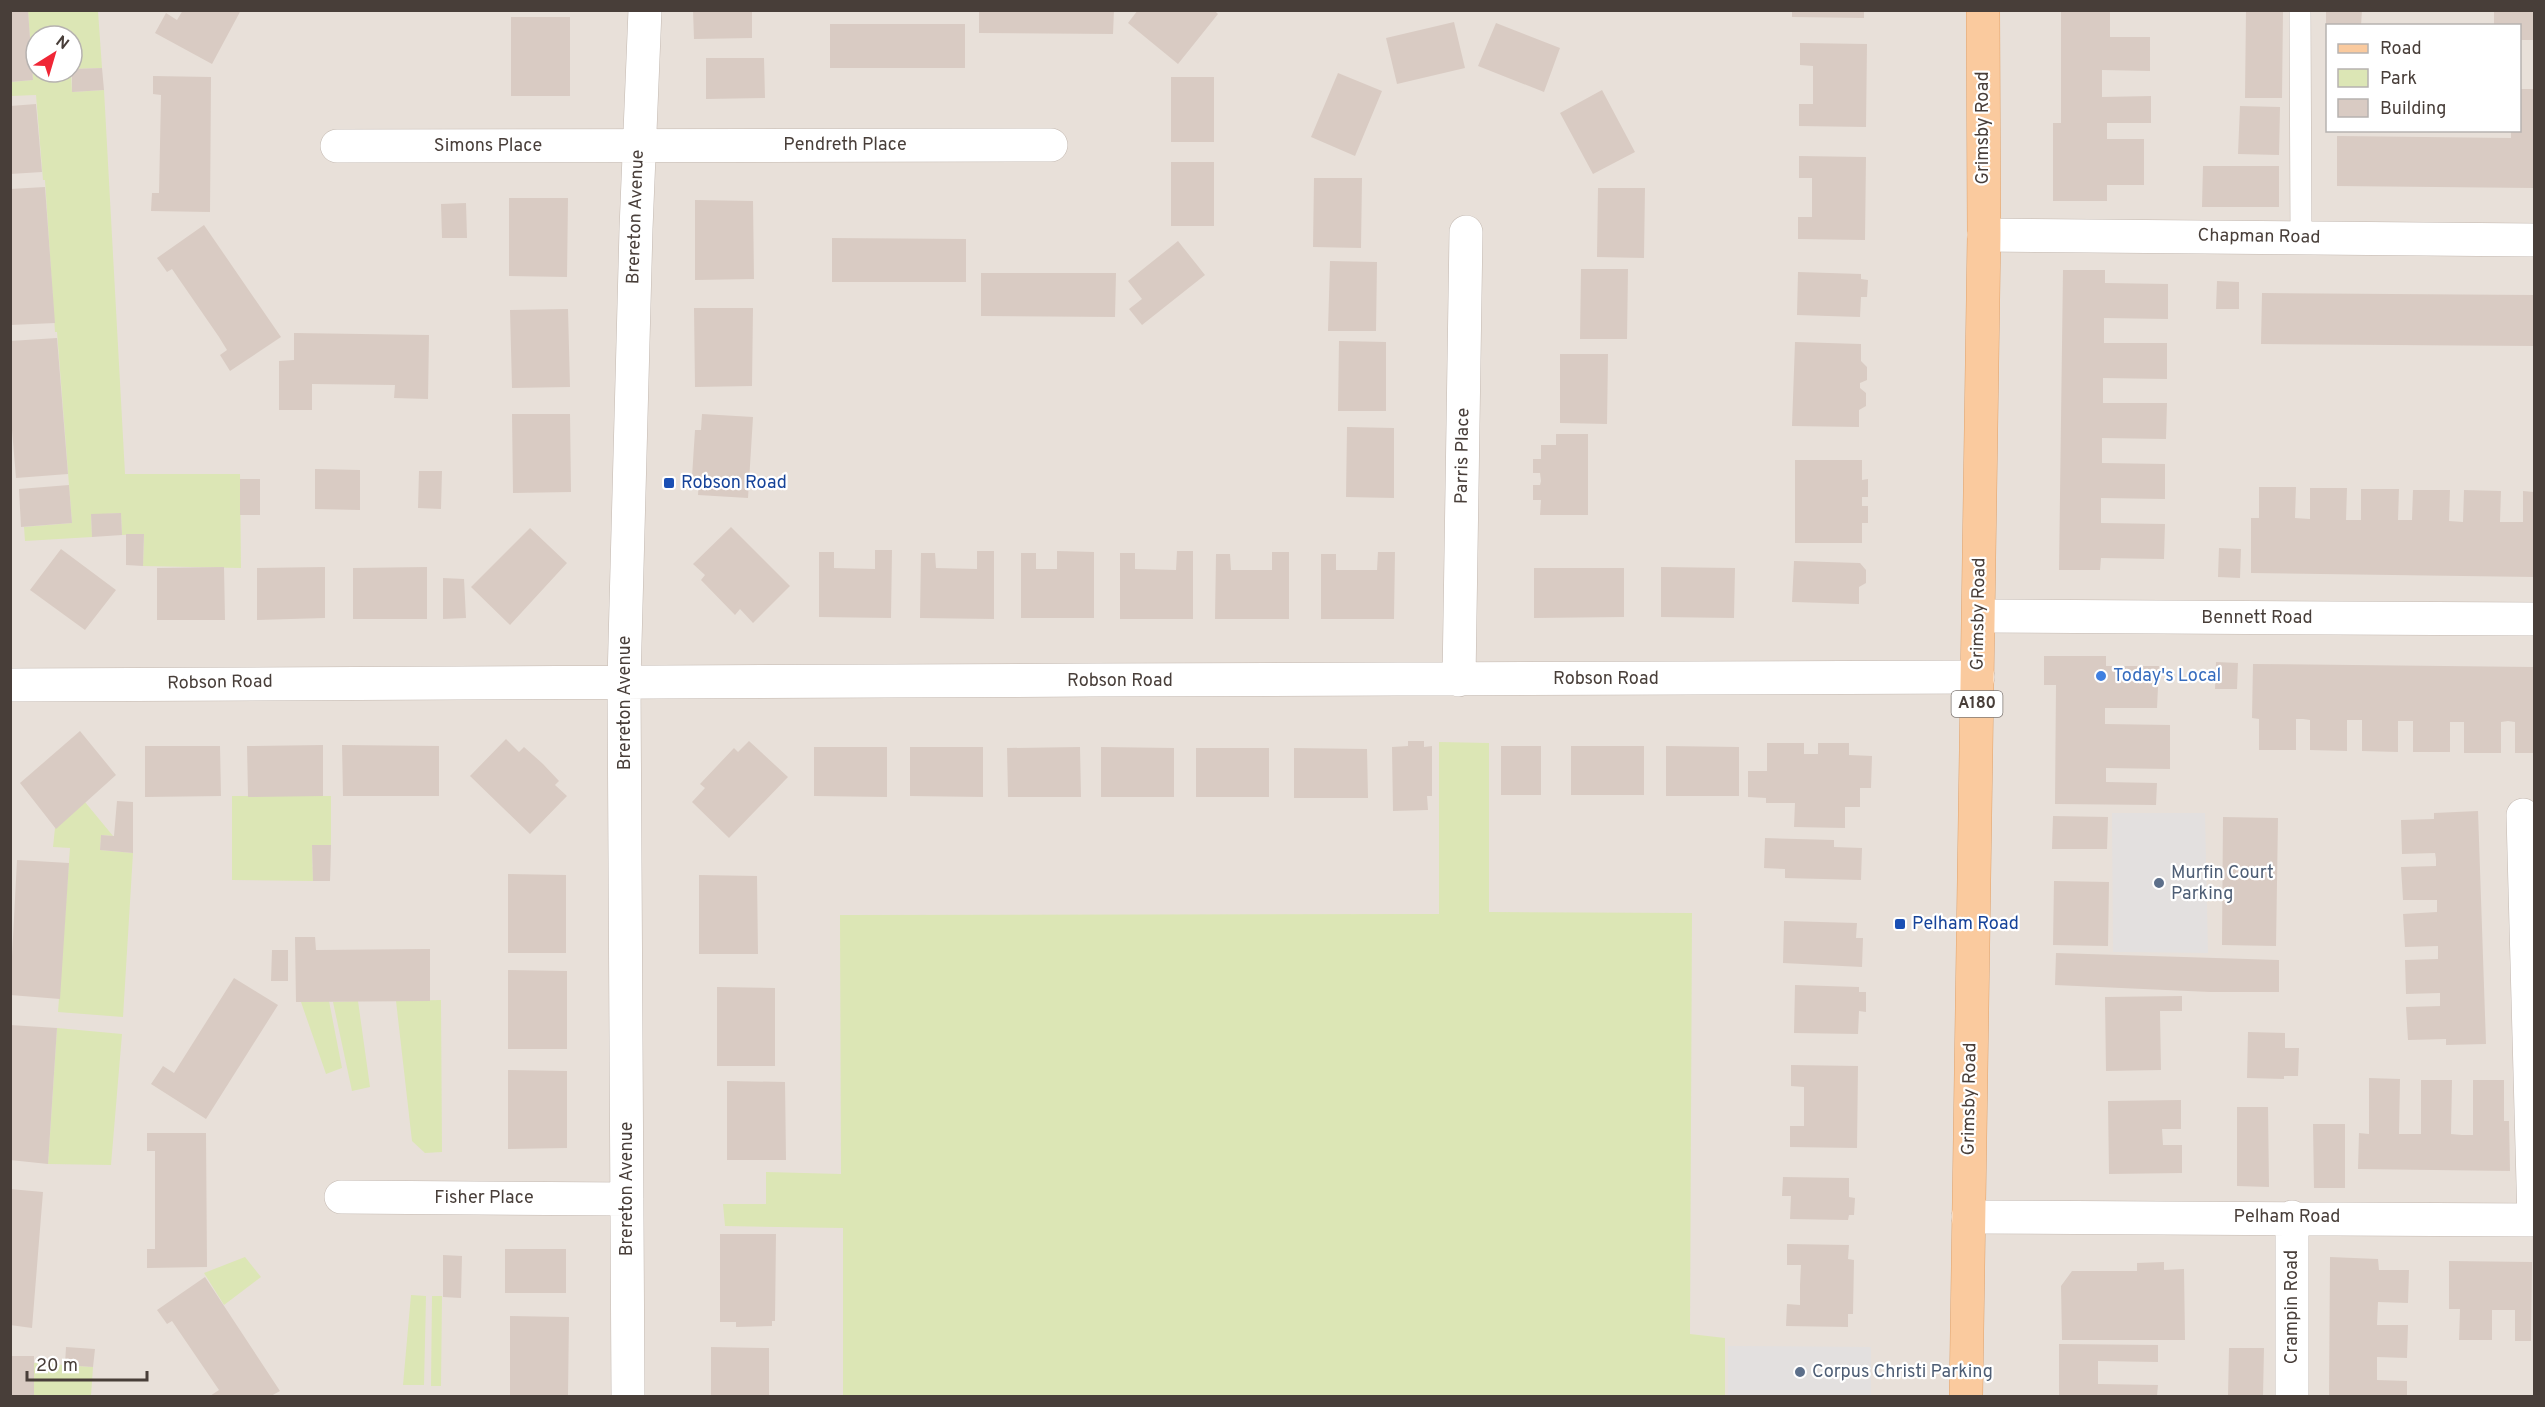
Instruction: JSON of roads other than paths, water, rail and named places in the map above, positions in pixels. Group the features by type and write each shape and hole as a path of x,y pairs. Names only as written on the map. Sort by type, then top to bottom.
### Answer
{"main road":[{"name":"Grimsby Road","path":"1966,1396 1984,235 1983,10"}],"street":[{"name":"Brereton Avenue","path":"628,1396 624,681 638,146 645,10"},
{"name":"Pendreth Place","path":"638,146 1051,145"},
{"name":"Simons Place","path":"337,146 638,146"},
{"name":"Parris Place","path":"1459,680 1466,232"},
{"name":"Chapman Road","path":"1984,235 2535,240"},
{"name":"Bennett Road","path":"1979,616 2535,620"},
{"name":"Robson Road","path":"10,685 1978,676"},
{"path":"2523,815 2534,1220"},
{"name":"Fisher Place","path":"341,1197 627,1199"},
{"name":"Pelham Road","path":"1968,1217 2534,1220"},
{"name":"Crampin Road","path":"2292,1217 2292,1396"}],"lane":[{"path":"2300,10 2301,238"}],"place":[{"name":"Robson Road","path":"669,483"},
{"name":"Today's Local","path":"2101,676"},
{"name":"Murfin Court Parking","path":"2159,883"},
{"name":"Pelham Road","path":"1900,924"},
{"name":"Corpus Christi Parking","path":"1800,1372"}]}
